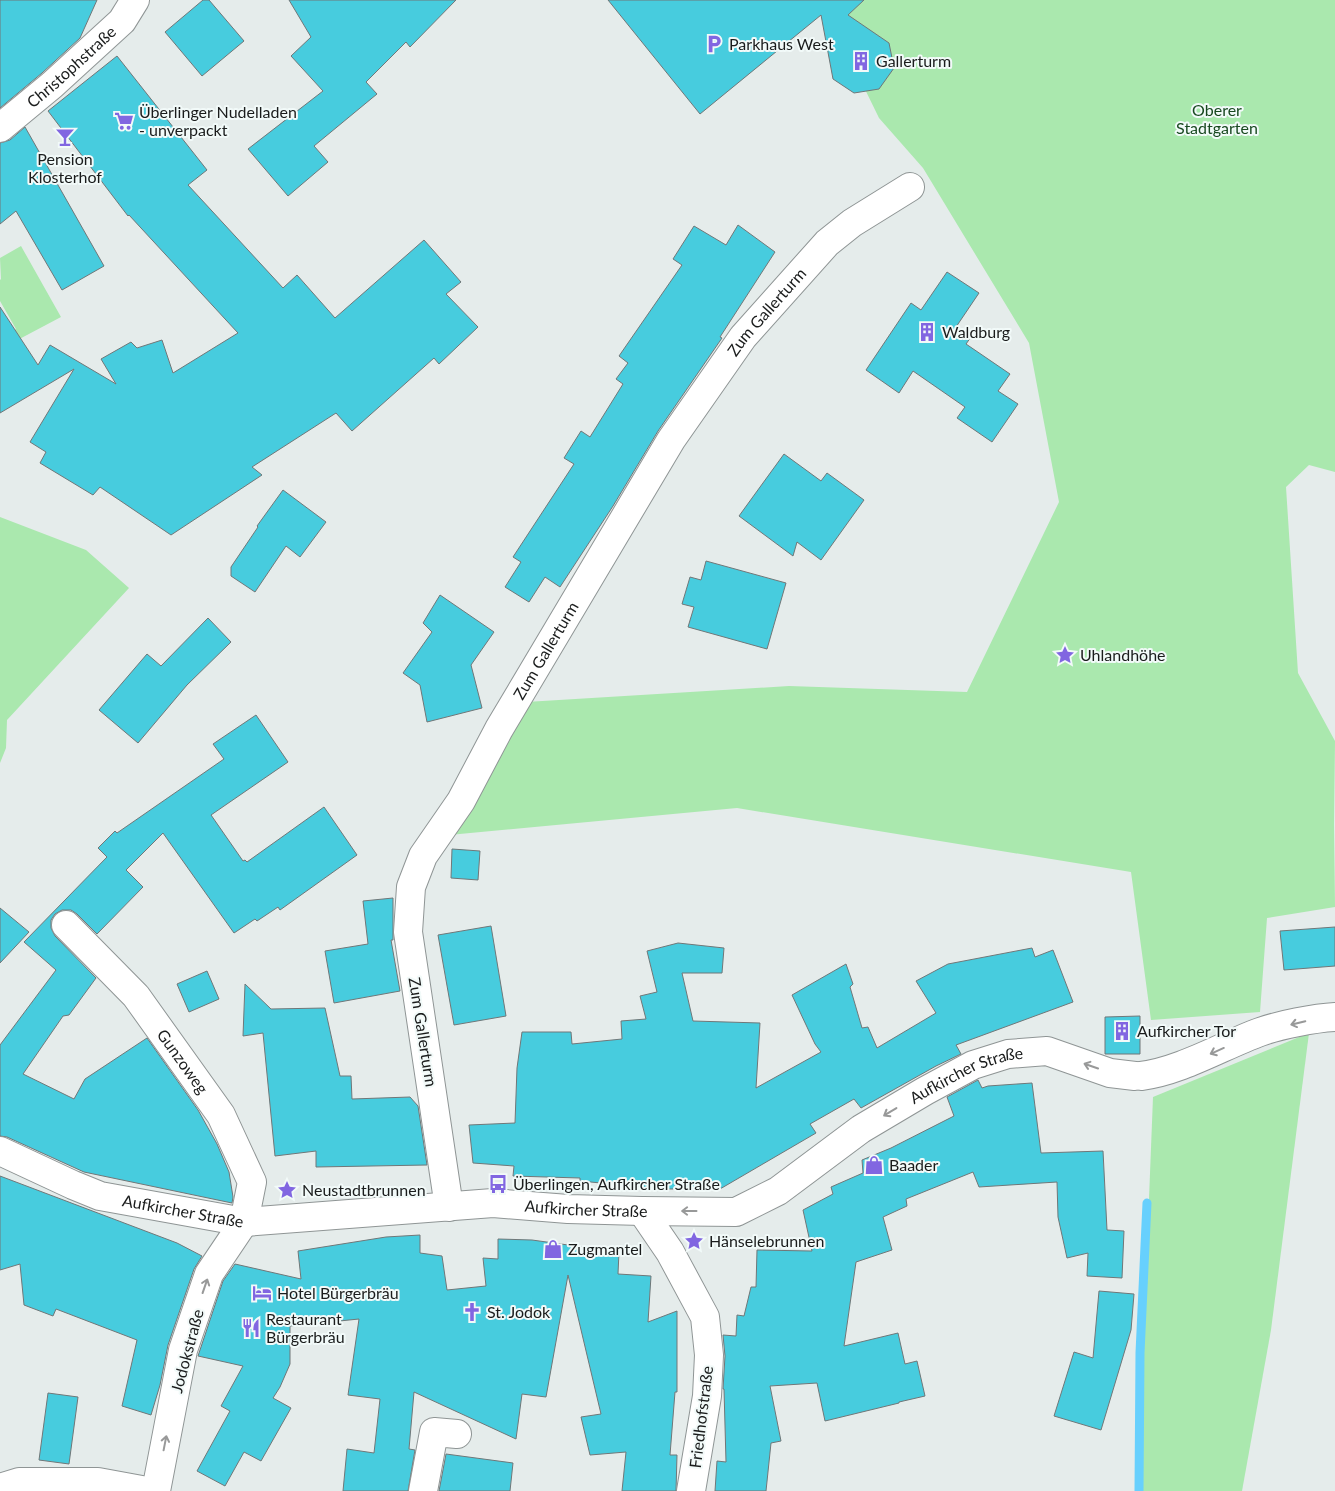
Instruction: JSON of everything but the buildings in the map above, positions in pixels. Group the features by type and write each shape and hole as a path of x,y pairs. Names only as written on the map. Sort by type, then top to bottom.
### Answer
{"street":[{"name":"Christophstraße","path":"0,128 122,21 135,0"},
{"name":"Zum Gallerturm","path":"450,1207 408,932 411,887 423,856 460,801 499,729 672,440 743,337 827,243 852,223 910,187"},
{"name":"Gunzoweg","path":"66,925 136,996 221,1115 252,1182 244,1222"},
{"name":"Aufkircher Straße","path":"0,1151 100,1196 244,1222 493,1203 568,1209 736,1212 778,1192 861,1129 973,1065 1008,1054 1048,1051 1110,1073 1138,1076 1153,1074 1207,1055 1261,1031 1320,1018 1335,1017"},
{"name":"Friedhofstraße","path":"642,1211 670,1252 705,1317 709,1355 707,1396 691,1491"},
{"name":"Jodokstraße","path":"156,1491 183,1350 209,1274 244,1222"},
{"path":"423,1491 434,1432 457,1434"},
{"path":"0,1488 19,1482 98,1482 147,1491"}],"green space":[{"name":"Oberer Stadtgarten","path":"812,0 1335,0 1335,472 1309,465 1286,487 1298,673 1335,741 1335,907 1267,918 1260,1012 1151,1020 1131,872 737,808 449,835 526,702 789,686 967,692 1059,502 1029,343 923,168 879,118 837,32"},
{"path":"21,246 61,317 10,344 0,352 0,338 16,329 0,301 0,258"},
{"path":"0,517 86,550 129,588 7,720 6,748 0,763"},
{"path":"1309,1033 1271,1330 1242,1491 1142,1491 1143,1352 1153,1097"}],"waterway":[{"path":"1139,1491 1140,1353 1147,1203"}],"place":[{"name":"Parkhaus West","path":"714,44"},
{"name":"Gallerturm","path":"861,61"},
{"name":"Überlinger Nudelladen - unverpackt","path":"124,121"},
{"name":"Pension Klosterhof","path":"65,137"},
{"name":"Waldburg","path":"927,332"},
{"name":"Uhlandhöhe","path":"1065,655"},
{"name":"Aufkircher Tor","path":"1122,1031"},
{"name":"Baader","path":"874,1165"},
{"name":"Überlingen, Aufkircher Straße","path":"498,1184"},
{"name":"Neustadtbrunnen","path":"287,1190"},
{"name":"Hänselebrunnen","path":"694,1241"},
{"name":"Zugmantel","path":"553,1249"},
{"name":"Hotel Bürgerbräu","path":"262,1293"},
{"name":"St. Jodok","path":"472,1312"},
{"name":"Restaurant Bürgerbräu","path":"251,1328"}]}
